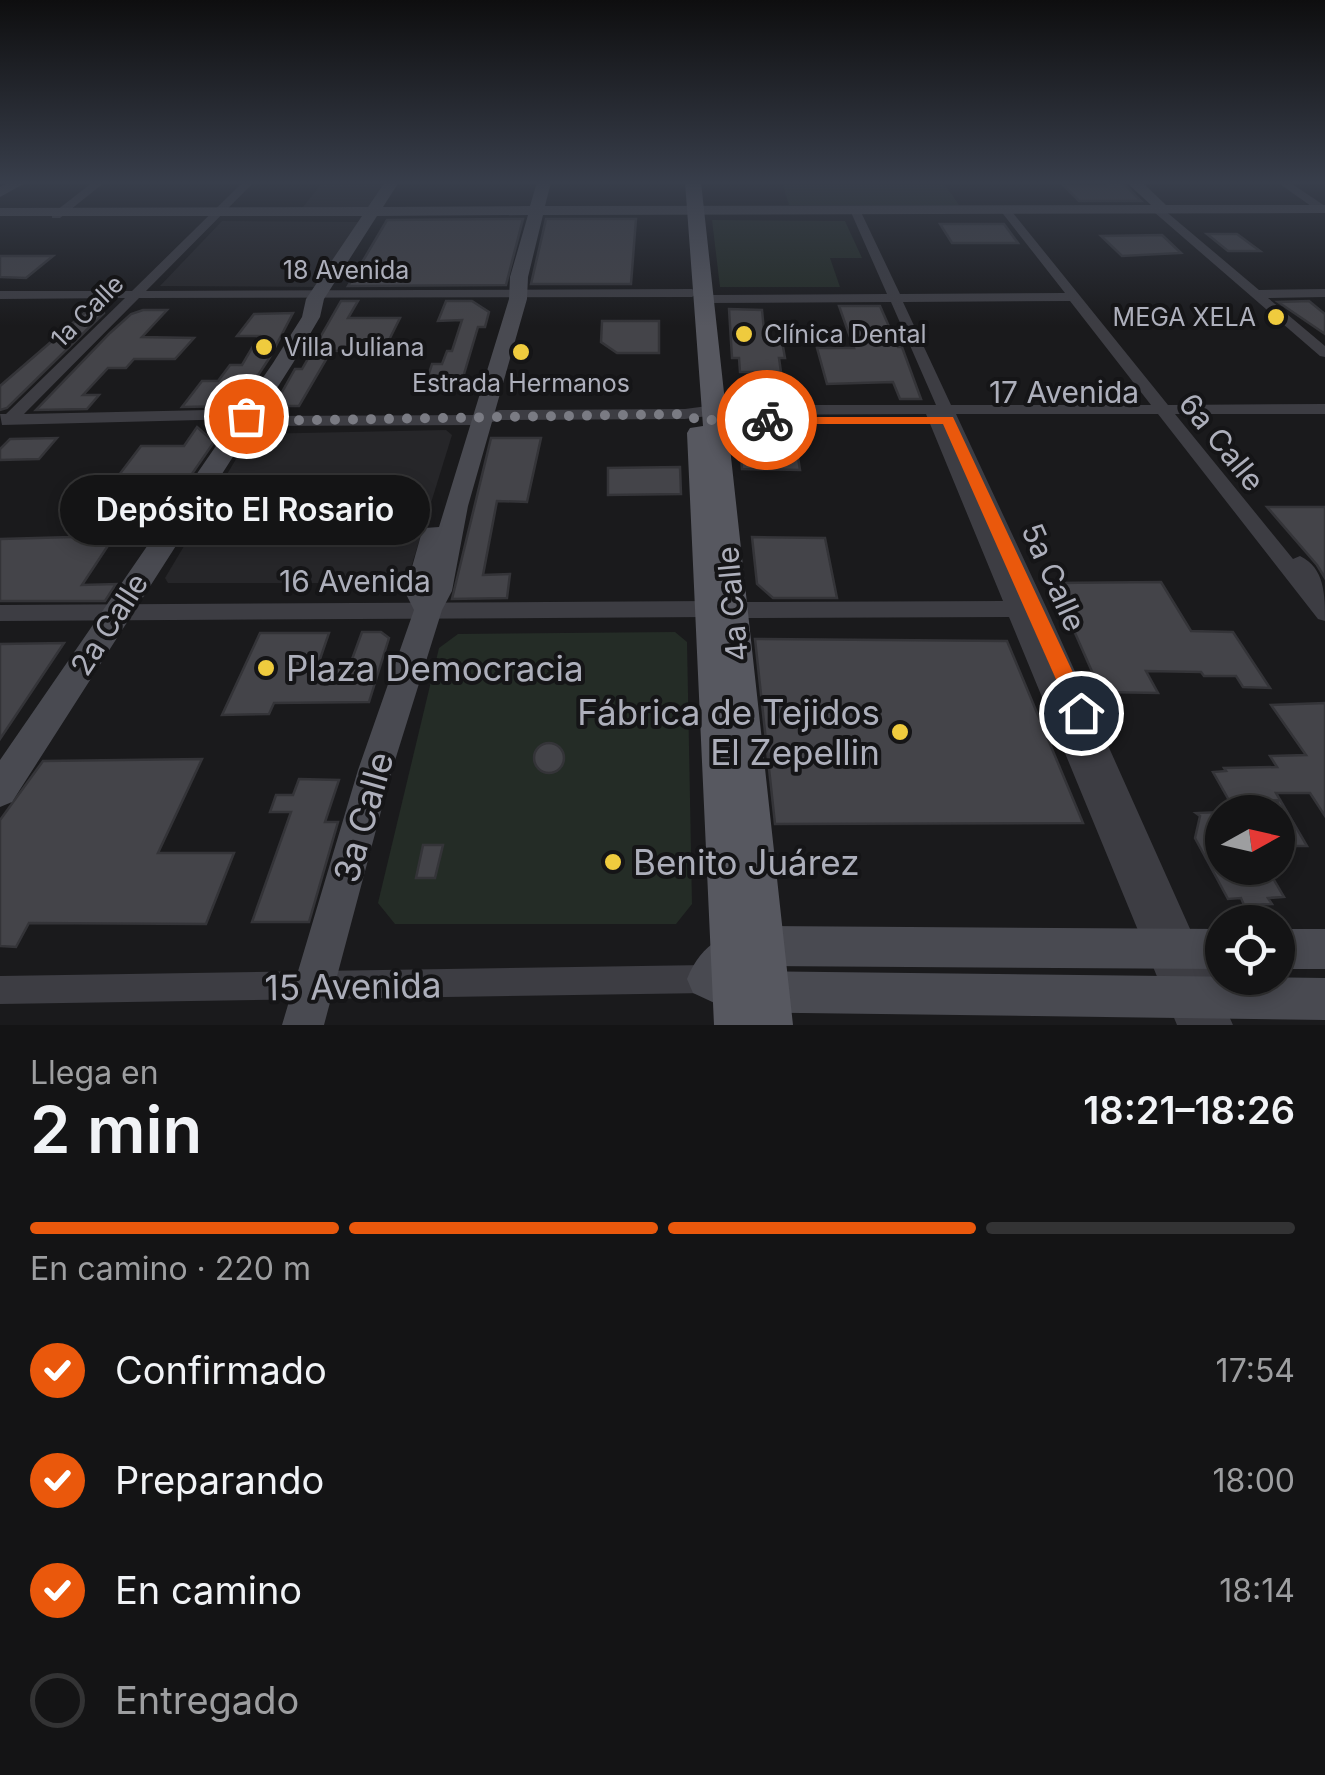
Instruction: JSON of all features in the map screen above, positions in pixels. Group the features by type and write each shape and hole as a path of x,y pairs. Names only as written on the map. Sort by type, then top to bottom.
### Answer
{"main road":[{"name":"4a Calle","path":"693,230 699,296 702,415 721,610 744,987"}],"street":[{"name":"1a Calle","path":"4,422 201,230"},
{"name":"2a Calle","path":"0,790 366,230"},
{"name":"3a Calle","path":"303,1025 375,770 428,610 419,592 480,415 493,357 532,230"},
{"name":"5a Calle","path":"859,230 940,416 1014,609 1190,949"},
{"name":"6a Calle","path":"1024,230 1323,604"},
{"path":"1186,230 1325,342"},
{"name":"18 Avenida","path":"0,297 1075,294"},
{"path":"1265,296 1325,295"},
{"path":"1265,296 1325,354"},
{"name":"17 Avenida","path":"4,422 246,416 258,421 480,415 940,416 1325,409"},
{"name":"17 Avenida","path":"1171,414 1325,420"},
{"name":"5a Calle","path":"940,416 1037,609 1190,949 1199,1012"},
{"name":"16 Avenida","path":"0,613 1037,609"},
{"path":"1295,949 1325,948"},
{"name":"15 Avenida","path":"744,987 1190,949"},
{"name":"15 Avenida","path":"0,990 744,987 1199,1012 1325,999"}],"shaded area":[{"path":"214,230 357,230 318,287 160,286"},
{"path":"713,230 849,230 862,258 830,258 840,287 720,287"},
{"path":"446,430 452,435 409,574 394,583 168,583 165,578 251,434"},
{"path":"675,632 687,642 692,904 676,924 395,924 378,903 439,648 458,634"}],"building":[{"path":"381,230 520,230 506,285 348,286"},
{"path":"544,230 635,230 631,284 531,284"},
{"path":"944,230 1008,230 1018,243 952,243"},
{"path":"1207,234 1237,234 1260,251 1228,251"},
{"path":"1162,235 1181,253 1122,256 1101,236"},
{"path":"0,256 53,256 26,278 0,277"},
{"path":"341,301 358,301 348,318 400,318 384,350 331,351 299,406 284,406 277,401 295,369 302,369"},
{"path":"446,301 472,301 489,312 485,327 478,327 459,391 423,392 432,364 442,364 447,351 452,351 462,320 438,321"},
{"path":"1309,301 1325,314 1325,334 1278,302"},
{"path":"101,302 104,313 7,408 0,410 0,386"},
{"path":"839,306 880,306 898,347 902,347 921,399 900,399 893,382 827,384 817,348 854,348"},
{"path":"729,309 762,310 765,341 782,341 785,358 779,358 781,372 740,372 739,358 732,358"},
{"path":"167,310 142,337 194,338 175,359 134,359 126,368 108,368 83,395 99,395 87,409 36,410 110,333 131,314"},
{"path":"293,313 238,406 182,407 202,381 218,381 230,365 242,365 259,336 237,336 254,314"},
{"path":"602,321 659,321 659,353 617,353 601,342"},
{"path":"197,427 214,442 152,532 117,532 82,585 116,584 105,601 0,601 0,539 72,537 141,446 184,446"},
{"path":"748,437 795,438 800,470 742,469 740,444"},
{"path":"57,438 39,459 0,460 0,449 10,439"},
{"path":"491,438 541,438 527,502 497,501 483,575 510,574 507,598 452,599"},
{"path":"680,467 681,494 608,495 608,468"},
{"path":"1267,507 1325,507 1325,578 1317,565"},
{"path":"752,537 825,538 837,598 773,598 757,584"},
{"path":"1161,582 1191,631 1233,632 1270,688 1243,687 1236,676 1146,671 1158,693 1101,692 1053,583"},
{"path":"362,632 381,632 389,638 369,702 274,703 269,714 222,715 260,633 329,633 319,662 351,662"},
{"name":"Fábrica de Tejidos El Zepellin","path":"755,639 1007,641 1083,823 775,824"},
{"path":"64,643 0,739 0,644"},
{"path":"1325,703 1325,816 1310,793 1226,795 1213,772 1226,771 1224,768 1277,767 1270,756 1306,755 1271,705"},
{"path":"549,743 560,747 564,758 560,769 549,773 538,769 534,758 538,747"},
{"path":"202,759 158,853 234,853 206,924 29,923 16,947 0,946 0,820 43,761"},
{"path":"299,779 339,780 325,822 338,822 309,922 252,922 291,812 270,812 276,795 293,795"},
{"path":"1196,813 1205,813 1205,856 1195,838 1200,816"},
{"path":"1295,825 1307,846 1295,846"},
{"path":"423,845 443,845 435,878 416,878"},
{"path":"1220,885 1277,885 1284,897 1268,898 1272,904 1244,905 1241,898 1228,899"}],"way so far":[{"path":"246,416 258,421 481,420 516,414 685,414 698,420 767,420"}],"place":[{"name":"MEGA XELA","path":"1276,317"},
{"name":"Clínica Dental","path":"744,334"},
{"name":"Villa Juliana","path":"264,347"},
{"name":"Estrada Hermanos","path":"521,352"},
{"name":"Depósito El Rosario","path":"246,416"},
{"name":"Plaza Democracia","path":"266,668"},
{"name":"Fábrica de Tejidos El Zepellin","path":"900,732"},
{"name":"Benito Juárez","path":"613,862"}],"route":[{"path":"767,420 948,420 1081,713"}]}
